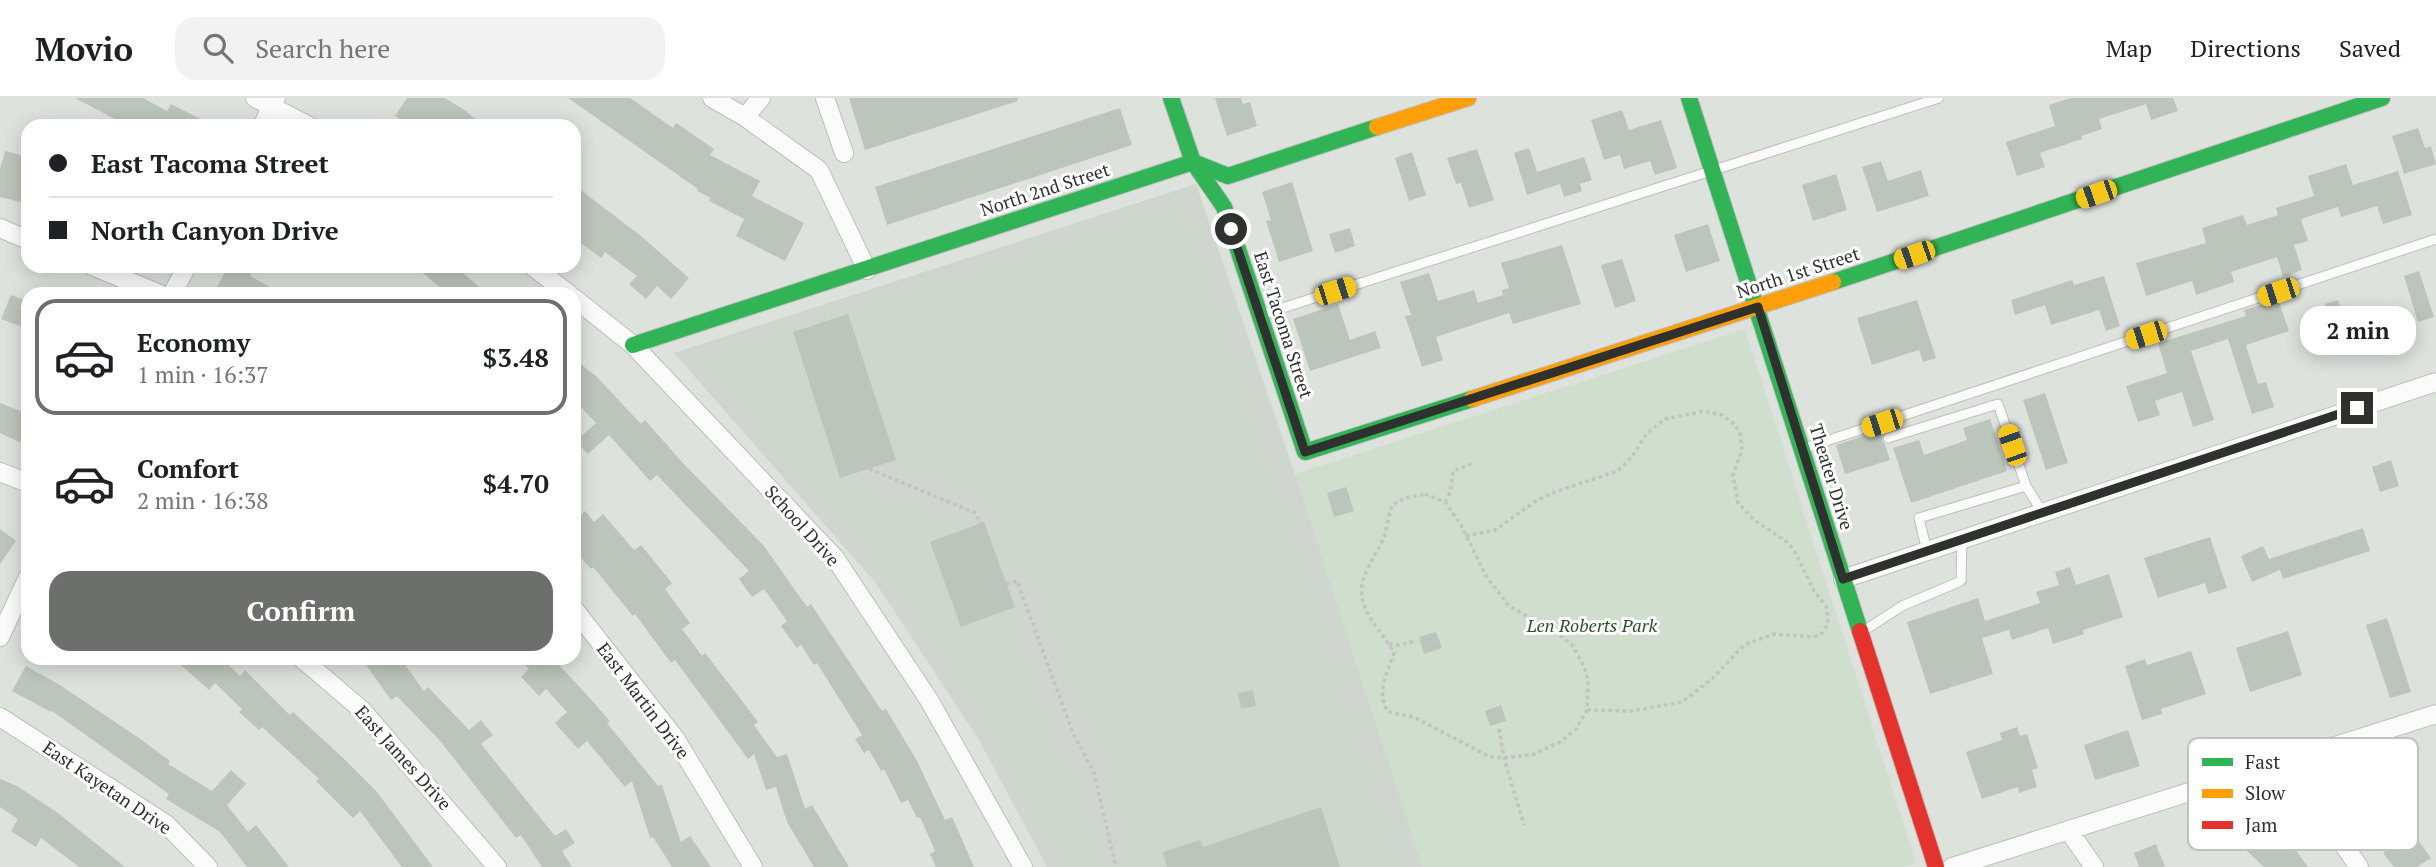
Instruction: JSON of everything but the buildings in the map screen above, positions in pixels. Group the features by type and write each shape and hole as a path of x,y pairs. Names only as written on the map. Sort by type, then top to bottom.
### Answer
{"street":[{"path":"255,98 274,102 299,119"},
{"path":"712,98 746,117 819,170 867,270"},
{"path":"746,117 761,98"},
{"path":"825,98 844,153"},
{"name":"East Tacoma Street","path":"1171,98 1193,162 1224,207 1305,452"},
{"path":"1193,162 1228,176 1468,98"},
{"name":"Theater Drive","path":"1689,98 1936,867"},
{"name":"North 1st Street","path":"1305,452 1758,307 2382,98"},
{"path":"266,119 274,102"},
{"name":"North 2nd Street","path":"633,345 1193,162"},
{"path":"0,228 21,237"},
{"path":"109,273 143,287"},
{"path":"541,273 560,287"},
{"name":"School Drive","path":"581,304 633,345 835,558 929,700 1023,867"},
{"path":"1843,579 2436,382"},
{"path":"0,472 21,480"},
{"path":"0,637 21,592"},
{"name":"East Martin Drive","path":"581,618 675,738 753,867"},
{"name":"East James Drive","path":"309,665 362,710 497,867"},
{"path":"2361,738 2436,714"},
{"name":"East Kayetan Drive","path":"0,717 166,824 208,867"},
{"path":"1953,867 2188,793"},
{"path":"2068,831 2094,867"},
{"path":"2348,850 2360,867"}],"lane":[{"path":"1259,316 1939,98"},
{"path":"1803,449 2436,239"},
{"path":"1888,438 1998,404 2026,486 2043,513"},
{"path":"1927,551 1919,518 2026,486"},
{"path":"1860,632 1902,606 1961,581 1962,539"}],"path":[{"path":"1466,536 1495,530 1552,493 1618,471 1632,457 1647,433 1665,419 1704,411 1723,415 1740,432 1742,450 1732,475 1738,502 1753,519 1787,542 1795,552 1814,592 1827,608 1826,627 1814,637 1774,634 1744,645 1712,678 1682,702 1632,711 1587,710"},
{"path":"1445,502 1451,490 1453,471 1471,464"},
{"path":"869,469 976,513 979,524"},
{"path":"1426,494 1445,502 1487,578 1509,606 1554,631 1572,645 1584,666 1588,680 1587,710 1576,729 1559,742 1532,755 1504,758 1488,755 1414,717 1388,712 1383,703 1381,692 1394,653 1372,621 1362,597 1366,574 1384,537 1392,505 1405,498 1426,494"},
{"path":"1006,584 1017,581 1073,733 1094,773 1116,867"},
{"path":"1389,644 1417,641"},
{"path":"1499,729 1504,758 1524,825"}],"shaded area":[{"path":"1196,184 1295,474 1423,867 1047,867 979,740 875,582 674,353"}],"green space":[{"name":"Len Roberts Park","path":"1745,329 1916,863 1902,867 1422,867 1295,474"}],"traffic: fast":[{"path":"1171,98 1193,162 1224,207 1305,452 1472,399"},
{"path":"1689,98 1860,631"},
{"path":"1833,282 2382,98"},
{"path":"633,345 1193,162 1228,176 1377,127"}],"traffic: slow":[{"path":"1377,127 1468,98"},
{"path":"1472,399 1833,282"}],"traffic: jam":[{"path":"1860,631 1936,867"}],"route":[{"path":"1231,229 1305,452 1758,307 1843,579 2357,408"}]}
